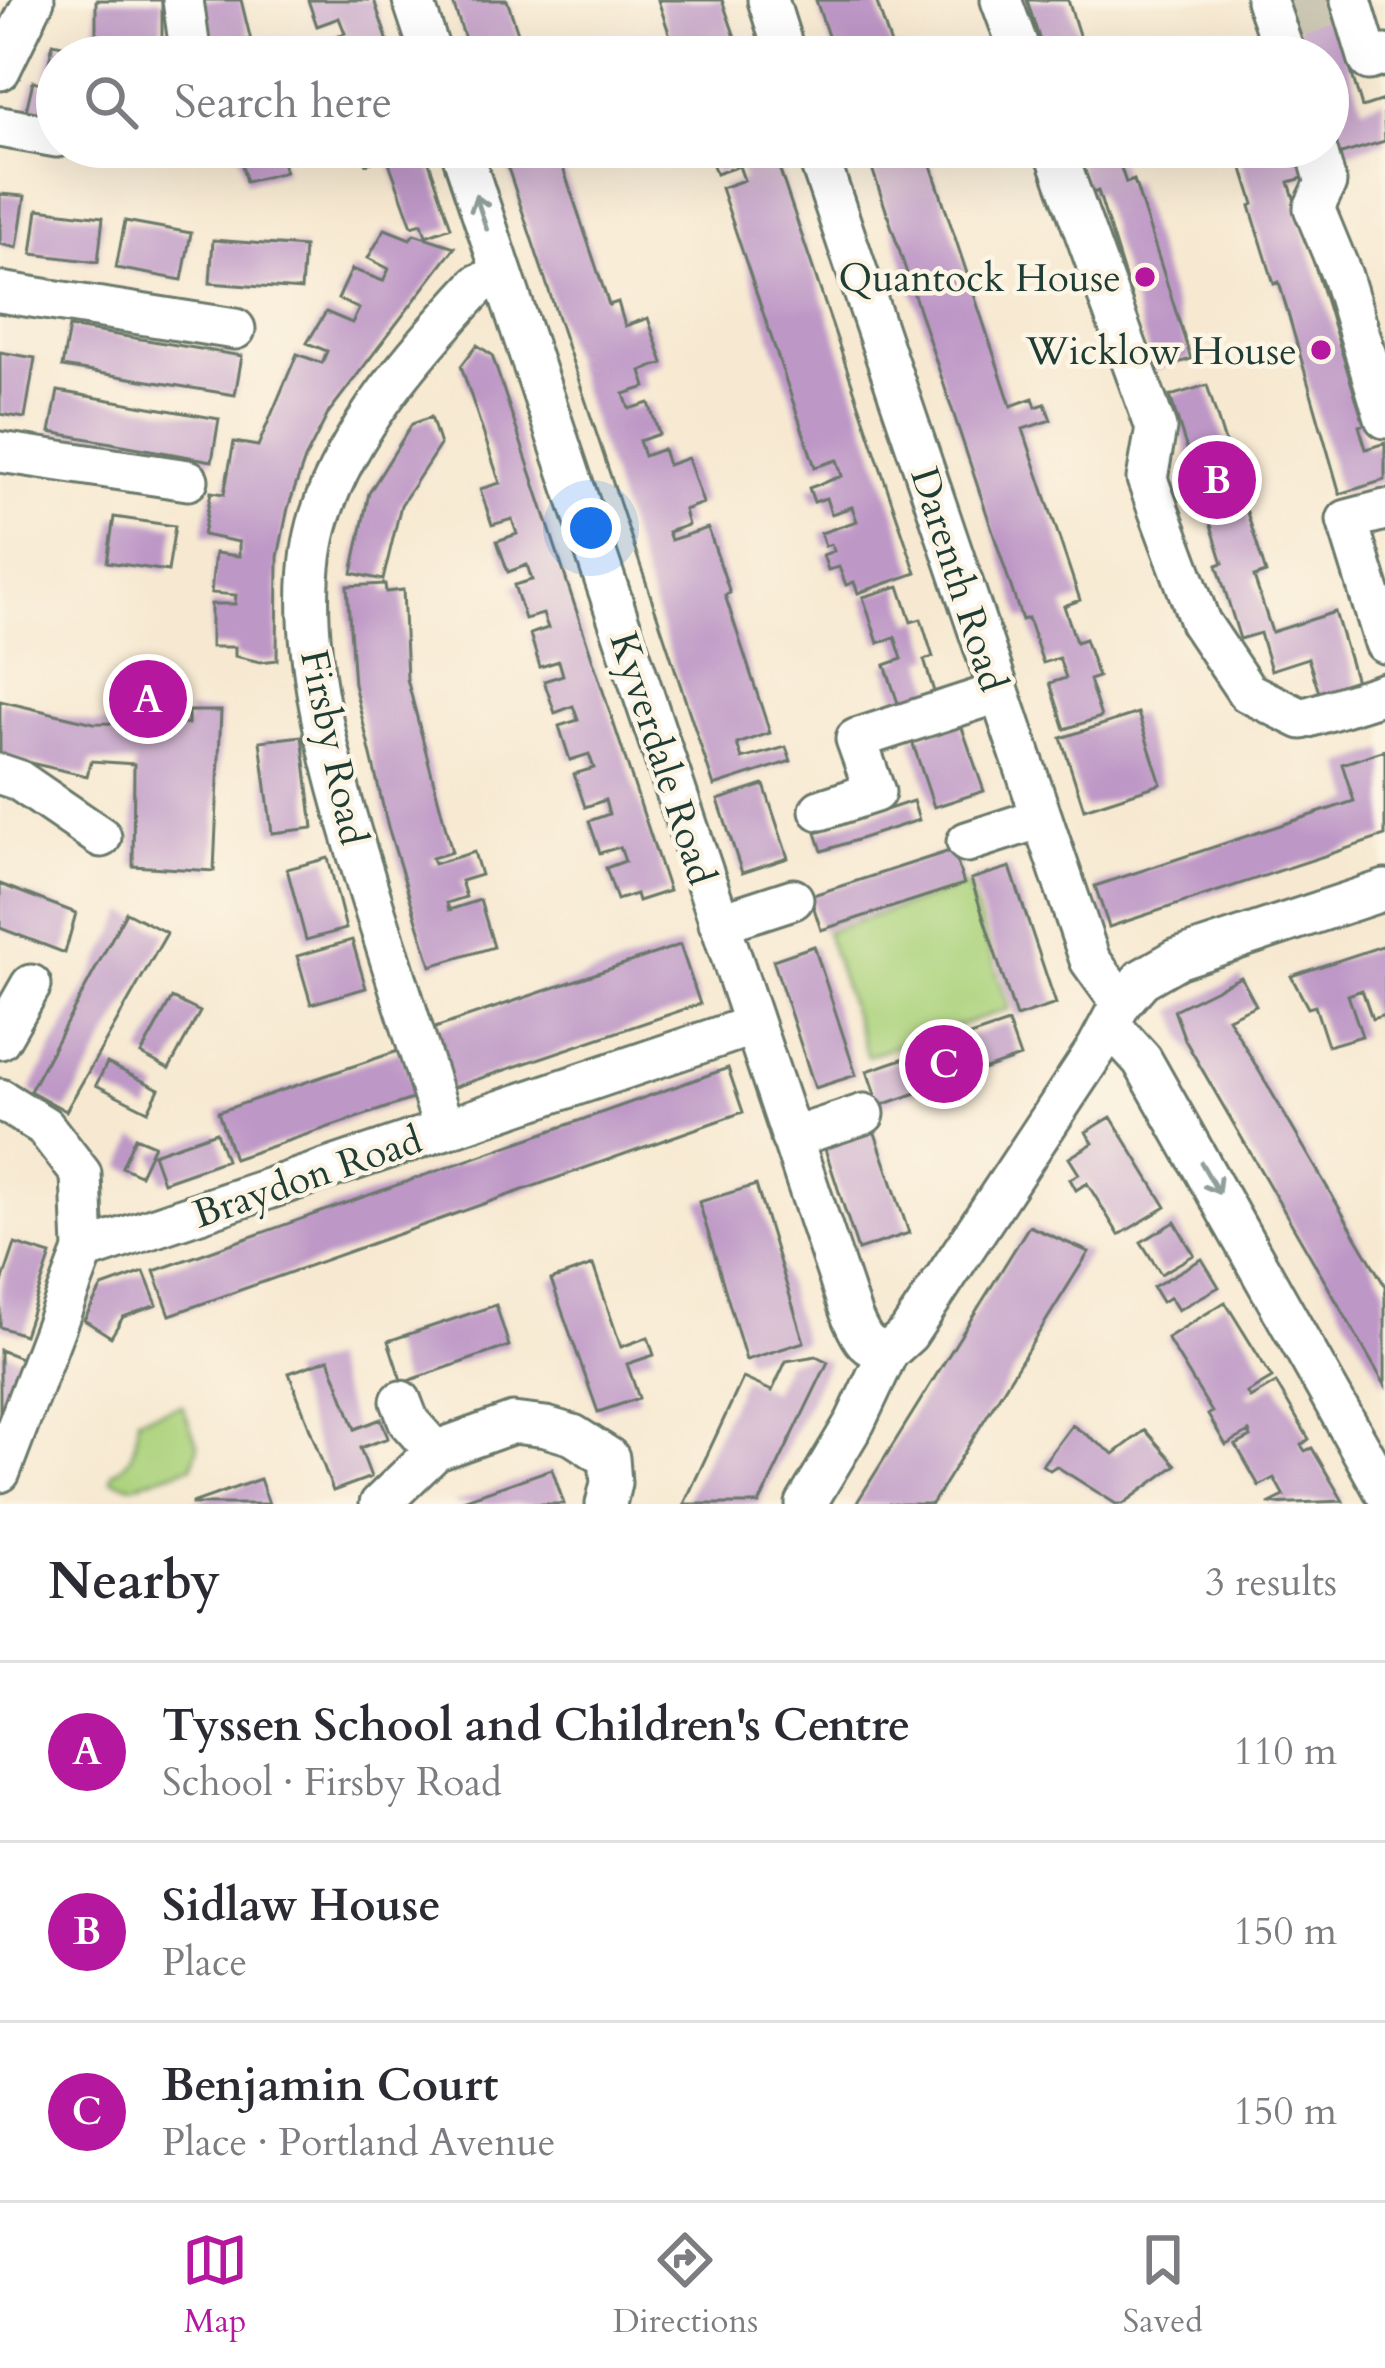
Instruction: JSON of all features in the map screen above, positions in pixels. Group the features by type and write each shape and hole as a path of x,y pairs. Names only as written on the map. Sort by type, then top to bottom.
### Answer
{"street":[{"path":"0,70 34,0"},
{"path":"183,0 188,36"},
{"path":"413,0 425,36"},
{"path":"768,0 779,36"},
{"path":"1001,0 1014,36"},
{"path":"1344,2 1369,60 1385,55"},
{"path":"0,127 36,133"},
{"name":"Kyverdale Road","path":"467,168 862,1341 873,1350 888,1352"},
{"name":"Darenth Road","path":"822,168 1090,960 1116,1015 1385,1492"},
{"path":"1062,168 1156,428 1147,479 1200,622 1247,692 1302,718 1385,693"},
{"path":"1322,168 1326,183 1314,208 1342,276 1385,418"},
{"name":"Firsby Road","path":"445,1129 346,819 315,685 311,571 319,520 361,430 464,300 479,284 502,276"},
{"path":"0,292 235,329"},
{"path":"0,452 188,480"},
{"path":"1385,510 1347,520 1385,643"},
{"path":"820,810 875,792 856,739 998,693"},
{"path":"0,774 18,780 101,837"},
{"path":"967,842 1041,818"},
{"path":"806,1504 888,1352 908,1334 1142,979 1177,959 1385,890"},
{"path":"719,923 794,899"},
{"path":"0,1039 31,985"},
{"name":"Braydon Road","path":"84,1251 754,1025"},
{"path":"0,1099 44,1126 81,1174 84,1251 0,1472"},
{"path":"791,1138 863,1114"},
{"path":"401,1401 409,1422 435,1451"},
{"path":"380,1504 435,1451 513,1424 546,1426 574,1436 609,1458 611,1483 606,1504"}],"green space":[{"path":"968,885 1009,1009 867,1056 826,932"},
{"path":"182,1405 198,1446 192,1466 132,1486 111,1480 130,1456 138,1418"}],"building":[{"path":"96,0 162,0 162,36 96,36"},
{"path":"199,0 241,0 250,36 203,36"},
{"path":"308,0 374,0 386,36 336,36 345,33 339,18 317,26"},
{"path":"452,0 507,0 519,36 464,36"},
{"path":"658,0 722,0 735,36 670,36"},
{"path":"816,0 876,0 888,36 828,36"},
{"path":"1027,0 1068,0 1079,36 1038,36"},
{"path":"1287,0 1329,0 1340,36 1298,36"},
{"path":"1349,65 1362,107 1383,100 1385,141 1349,152"},
{"path":"36,82 36,127 23,124"},
{"path":"243,168 284,168 285,172 246,182"},
{"path":"391,168 431,168 451,227 426,236 422,223 412,226"},
{"path":"508,168 563,168 609,305 618,302 625,326 648,318 663,363 641,371 646,387 624,394 629,409 649,403 659,434 639,441 644,456 663,449 668,465 688,458 703,503 684,510 688,525 668,532 671,540 708,528 730,593 725,595 770,733 737,744 742,759 786,747 791,761 714,786"},
{"path":"740,168 779,168 916,573 858,593 854,582 846,585 839,567 828,570 823,555 834,551 831,544 825,546 821,533 857,521 852,507 831,514 826,498 814,502 809,488 842,476 837,460 815,467 721,188 744,180"},
{"path":"872,168 932,168 1011,406 1033,398 1036,407 1045,404 1051,420 1023,429 1080,600 1064,606 1076,642 1085,639 1098,677 1089,680 1101,717 1065,729 1050,683 1066,678 1059,658 1043,663 1028,618 1022,620"},
{"name":"Quantock House","path":"1080,168 1121,168 1126,183 1134,180 1191,359 1154,370 1098,191 1088,195"},
{"name":"Wicklow House","path":"1243,168 1308,168 1310,176 1289,182 1364,424 1359,426 1366,449 1385,443 1385,480 1340,494 1279,282 1274,284 1250,206 1254,204"},
{"path":"0,194 25,196 17,248 0,244"},
{"path":"38,209 103,217 98,262 32,254"},
{"path":"125,221 191,233 182,280 116,268"},
{"path":"385,229 455,247 329,412 305,459 278,557 277,660 260,662 235,656 235,647 211,647 211,604 235,604 236,595 211,593 215,553 239,556 239,542 203,535 211,492 224,494 234,442 258,446 297,354 322,363 327,351 307,343 326,312 352,323 359,309 338,299 352,269 383,281 389,269 368,258"},
{"path":"213,240 304,247 301,290 210,283"},
{"path":"69,327 242,356 235,395 62,367"},
{"path":"477,345 492,355 669,891 638,901 636,894 617,900 606,868 625,861 620,847 600,853 589,821 609,814 605,800 585,807 574,774 594,768 589,754 570,760 559,726 578,720 573,706 555,713 544,681 563,675 559,661 540,667 530,634 548,628 543,614 525,619 514,585 532,580 527,565 508,572 497,541 517,534 512,519 492,525 480,489 500,483 461,366"},
{"path":"0,352 35,358 25,418 0,414"},
{"path":"1207,385 1266,573 1254,577 1272,632 1335,612 1358,688 1321,699 1308,658 1271,670 1260,633 1240,639 1217,565 1223,563 1170,396"},
{"path":"58,391 219,419 212,461 50,432"},
{"path":"431,417 440,445 401,505 383,580 352,573 369,493 412,424"},
{"path":"114,517 175,526 168,571 107,562"},
{"path":"385,584 386,592 403,590 407,679 452,852 432,858 434,864 474,852 481,875 461,881 466,897 447,903 449,910 480,900 494,947 431,966 388,827 354,684 347,586"},
{"path":"899,586 911,622 921,619 933,657 924,660 936,698 900,709 885,665 902,659 895,637 878,643 863,597"},
{"path":"0,701 94,723 188,724 188,711 221,711 214,871 133,866 134,764 91,761 87,776 0,756"},
{"path":"1138,713 1161,784 1084,809 1061,738"},
{"path":"960,722 984,791 934,807 911,738"},
{"path":"302,736 313,828 272,833 260,741"},
{"path":"1385,750 1385,836 1109,927 1095,886 1354,801 1342,764"},
{"path":"764,785 788,858 742,873 718,800"},
{"path":"913,801 919,820 822,851 816,833"},
{"path":"953,850 964,884 821,930 810,896"},
{"path":"328,858 346,929 306,940 287,869"},
{"path":"1010,867 1056,1004 1016,1017 971,879"},
{"path":"0,884 76,913 65,953 0,928"},
{"path":"126,912 167,933 66,1111 30,1091"},
{"path":"352,940 366,988 311,1004 297,956"},
{"path":"680,945 700,1004 449,1089 429,1030"},
{"path":"1385,945 1385,1015 1372,1019 1362,990 1348,995 1362,1036 1328,1046 1315,1006 1308,1008 1291,976"},
{"path":"814,946 856,1075 815,1088 773,960"},
{"path":"1241,977 1256,1005 1228,1018 1385,1286 1385,1385 1185,1040 1174,1010"},
{"path":"172,998 200,1012 169,1069 141,1054"},
{"path":"1008,1023 1020,1057 879,1106 867,1071"},
{"path":"401,1050 418,1097 234,1159 218,1112"},
{"path":"107,1063 159,1089 148,1111 96,1085"},
{"path":"728,1068 743,1112 170,1315 154,1271"},
{"path":"1111,1117 1166,1207 1119,1235 1087,1183 1076,1190 1070,1179 1079,1174 1069,1158 1093,1143 1086,1132"},
{"path":"874,1130 909,1233 858,1250 824,1146"},
{"path":"216,1132 226,1160 163,1182 153,1154"},
{"path":"135,1137 154,1145 140,1175 122,1167"},
{"path":"756,1185 804,1342 746,1360 699,1202"},
{"path":"1175,1222 1194,1255 1161,1274 1141,1242"},
{"path":"1029,1226 1089,1252 932,1504 856,1504"},
{"path":"15,1244 51,1255 24,1335 0,1327 0,1289"},
{"path":"1202,1259 1219,1287 1178,1310 1170,1297 1162,1302 1153,1287"},
{"path":"593,1265 621,1347 648,1337 654,1355 627,1364 639,1398 598,1412 551,1280"},
{"path":"144,1272 157,1305 123,1317 111,1337 84,1320 102,1287"},
{"path":"1225,1302 1272,1378 1247,1393 1250,1398 1276,1383 1309,1439 1301,1445 1305,1451 1312,1448 1343,1501 1268,1504 1284,1496 1274,1478 1259,1486 1236,1445 1251,1437 1249,1432 1226,1445 1208,1415 1212,1412 1167,1338"},
{"path":"496,1305 509,1346 402,1383 388,1341"},
{"path":"0,1350 26,1360 4,1416 0,1415"},
{"path":"816,1356 828,1362 759,1504 684,1504 743,1378 772,1391 786,1361"},
{"path":"329,1359 355,1429 381,1419 388,1438 360,1448 371,1477 333,1491 289,1373"},
{"path":"1072,1425 1114,1454 1145,1430 1176,1465 1123,1504 1116,1504 1056,1466 1050,1470 1042,1465"},
{"path":"552,1469 564,1504 454,1504 454,1503"},
{"path":"260,1479 269,1504 192,1504 192,1503"}],"tunnel":[{"path":"1292,19 1331,6"}],"place":[{"name":"Quantock House","path":"1145,277"},
{"name":"Wicklow House","path":"1321,350"},
{"name":"Sidlaw House","path":"1217,480"},
{"name":"Tyssen School and Children's Centre","path":"148,699"},
{"name":"Benjamin Court","path":"944,1064"}]}
